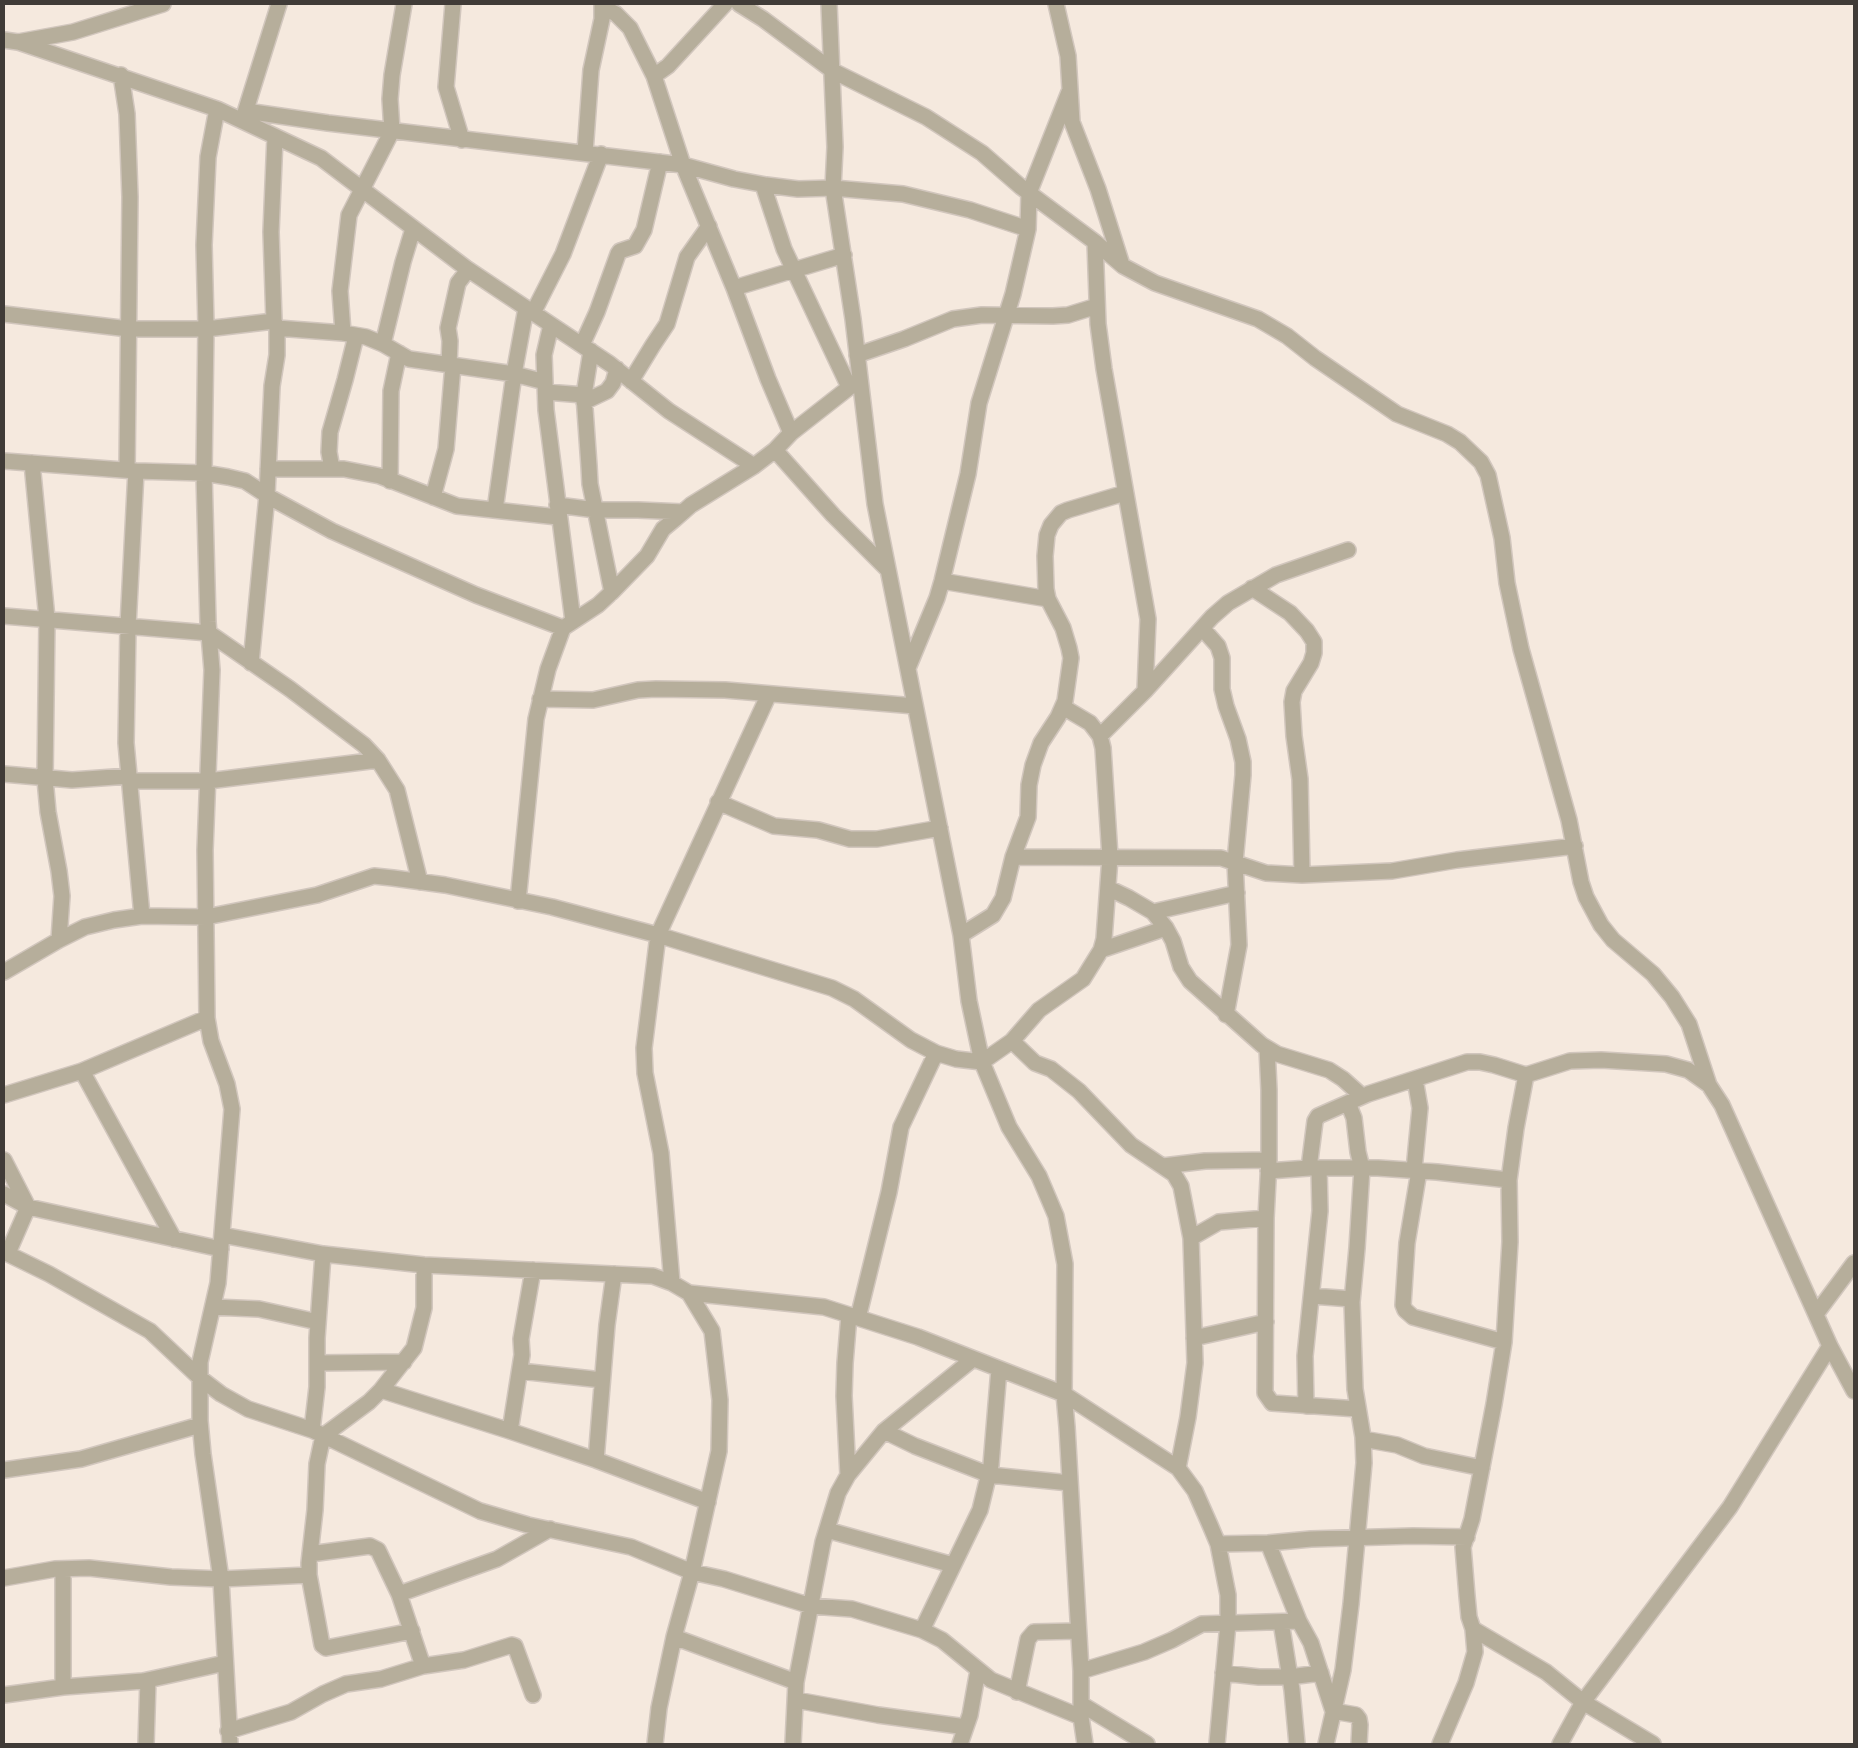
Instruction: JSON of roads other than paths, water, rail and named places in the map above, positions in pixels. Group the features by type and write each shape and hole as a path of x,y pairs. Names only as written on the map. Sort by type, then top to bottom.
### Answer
{"street":[{"path":"11,41 73,32 163,4"},
{"path":"244,116 280,4"},
{"path":"332,469 329,452 330,432 345,380 349,334 340,291 346,232 349,215 392,131 390,99 392,75 404,4"},
{"path":"453,4 446,87 462,140"},
{"path":"654,76 668,66 726,4"},
{"path":"739,4 763,11 833,71 926,117 982,153 1029,193 1095,242 1122,266 1155,283 1258,319 1287,336 1315,358 1397,414 1447,434 1460,442 1481,462 1488,476 1500,529 1507,583 1521,649 1569,820 1581,882 1601,925 1613,940 1653,974 1672,997 1689,1024 1709,1085 1722,1106 1830,1346 1854,1391"},
{"path":"829,4 835,147 833,188 857,354 855,383 875,504 961,935 969,1001 982,1062 1009,1127 1039,1176 1056,1216 1065,1264 1064,1394 1081,1711 1085,1744"},
{"path":"1056,4 1068,56 1072,122 1098,189 1122,266"},
{"path":"585,152 591,70 602,19 602,5"},
{"path":"602,5 616,14 630,28 654,76 684,165 791,433"},
{"path":"11,41 244,116 585,152 684,165 763,185 903,194 970,210 1028,229"},
{"path":"121,75 127,114 129,169 131,471 126,743 142,916"},
{"path":"908,668 942,582 968,474 979,403 1006,314 1028,229 1029,193 1069,92"},
{"path":"218,109 208,157 204,245 206,329 204,473 212,670 206,850 206,1018 211,1041 227,1084 232,1109 218,1283 200,1362 200,1425 221,1579 229,1738 291,1712 323,1694 346,1684 381,1680 423,1666 464,1660 512,1645 515,1646 533,1695"},
{"path":"244,116 275,137 320,158 468,270 617,369 669,411 754,466"},
{"path":"251,663 267,496 272,386 277,355 271,232 275,137"},
{"path":"495,510 514,374 530,311 563,254 601,154"},
{"path":"612,592 590,484 584,399 586,348 618,254 620,251 635,246 644,230 660,162"},
{"path":"763,185 784,249 855,383"},
{"path":"632,381 667,324 686,257 709,226"},
{"path":"383,344 403,262 414,229"},
{"path":"1095,242 1097,306 1104,369 1148,619 1145,691"},
{"path":"734,288 844,255"},
{"path":"434,497 446,449 451,365 448,328 458,283 468,270"},
{"path":"857,354 904,339 953,319 982,314 1068,315 1097,306"},
{"path":"4,314 129,328 206,329 275,325 349,334 383,344 409,359 514,374 545,387 584,399 607,391 613,383 617,369"},
{"path":"518,901 540,699 548,669 568,624 568,575 558,511 545,387 544,355 551,325"},
{"path":"390,481 390,391 399,353"},
{"path":"4,461 228,476 245,481 267,496 332,530 458,587 568,624 598,606 646,556 663,529 683,512 776,450 791,433 855,383"},
{"path":"776,450 833,515 888,570"},
{"path":"32,463 47,619 45,779 48,812 62,896 59,940"},
{"path":"268,469 344,469 364,472 457,506 495,510 638,510 683,512"},
{"path":"961,935 993,915 1003,898 1013,857 1028,817 1029,785 1033,765 1041,744 1063,707 1069,681 1071,658 1063,628 1048,599 1045,556 1047,534 1055,519 1061,513 1125,493"},
{"path":"1100,736 1228,603 1276,575 1348,550"},
{"path":"942,582 1048,599"},
{"path":"1252,588 1290,613 1307,631 1314,642 1314,653 1311,663 1294,691 1292,702 1300,780 1302,875"},
{"path":"4,616 209,633 290,689 364,745 378,760 397,790 420,882"},
{"path":"1202,628 1218,646 1222,658 1222,689 1238,739 1243,762 1235,862 1238,945 1226,1015"},
{"path":"540,699 593,700 638,690 656,689 725,690 915,706"},
{"path":"672,1283 660,1152 645,1074 644,1048 658,935 769,694"},
{"path":"4,972 85,927 142,916 206,917 317,895 374,876 420,882 552,908 658,935 832,988 854,999 910,1040 936,1053 956,1060 982,1062 1012,1041 1039,1010 1083,979 1101,950 1110,857 1103,748 1100,736 1090,723 1063,707"},
{"path":"4,774 72,780 208,781 378,760"},
{"path":"718,802 774,826 818,830 850,840 877,839 940,828"},
{"path":"1013,857 1211,857 1235,862 1266,873 1302,875 1392,871 1457,860 1574,846"},
{"path":"1108,888 1153,912 1166,928 1173,941 1181,967 1190,981 1226,1015 1277,1054 1329,1070 1343,1079 1355,1099 1355,1124 1362,1168 1358,1248 1352,1299 1353,1360 1364,1463 1343,1670 1326,1744"},
{"path":"1153,912 1237,893"},
{"path":"1101,950 1166,928"},
{"path":"4,1095 82,1071 206,1018"},
{"path":"1012,1041 1035,1063 1051,1069 1079,1091 1131,1145 1174,1174 1181,1186 1191,1238 1195,1363 1188,1417 1178,1468"},
{"path":"1267,1048 1269,1166 1266,1218 1265,1393 1272,1403 1358,1409"},
{"path":"848,1475 844,1363 854,1317 889,1192 901,1127 936,1053"},
{"path":"1306,1406 1305,1356 1320,1211 1314,1168 1316,1118 1355,1099 1467,1062 1487,1064 1526,1075 1570,1061 1601,1060 1666,1064 1688,1070 1709,1085"},
{"path":"82,1071 174,1239"},
{"path":"1440,1744 1466,1683 1475,1652 1473,1629 1469,1617 1463,1547 1472,1520 1504,1342 1510,1242 1509,1180 1526,1075"},
{"path":"1416,1079 1420,1108 1417,1170 1407,1243 1403,1305 1405,1310 1414,1317 1504,1342"},
{"path":"4,1160 28,1207"},
{"path":"1163,1166 1205,1161 1314,1168 1417,1170 1509,1180"},
{"path":"4,1194 28,1207 174,1239 221,1242 424,1265 653,1276 672,1283 689,1293 824,1307 918,1337 1064,1394 1178,1468 1195,1492 1218,1544 1228,1595 1228,1623 1217,1744"},
{"path":"28,1207 6,1253 49,1274 150,1331 200,1378 222,1394 248,1409 318,1433 480,1511 528,1525 632,1547 692,1572 724,1579 811,1606 852,1610 922,1630 942,1640 990,1680 1017,1692 1081,1711 1147,1744"},
{"path":"1191,1238 1219,1222 1266,1218"},
{"path":"323,1254 318,1322 318,1433 315,1510 309,1575 322,1645 326,1648 412,1632"},
{"path":"1816,1314 1854,1263"},
{"path":"318,1433 368,1402 414,1348 424,1308 424,1265"},
{"path":"510,1431 520,1371 521,1339 533,1270"},
{"path":"596,1460 607,1325 614,1274"},
{"path":"655,1744 659,1708 674,1636 692,1572 719,1451 720,1400 712,1331 689,1293"},
{"path":"1312,1296 1352,1299"},
{"path":"213,1307 258,1309 318,1322"},
{"path":"1194,1338 1266,1322"},
{"path":"1560,1744 1583,1702 1730,1507 1830,1346"},
{"path":"793,1744 796,1682 827,1530 838,1493 848,1475 884,1430 973,1359"},
{"path":"317,1363 404,1362"},
{"path":"922,1630 980,1510 990,1475 999,1369"},
{"path":"520,1371 602,1380"},
{"path":"380,1390 596,1460 708,1502"},
{"path":"4,1470 81,1459 200,1425"},
{"path":"884,1430 915,1446 990,1475 1070,1483"},
{"path":"1363,1440 1397,1445 1424,1456 1482,1468"},
{"path":"398,1594 497,1559 550,1529"},
{"path":"827,1530 953,1565"},
{"path":"1218,1544 1311,1538 1467,1537"},
{"path":"1268,1542 1299,1622 1312,1642 1333,1711"},
{"path":"310,1554 370,1546 376,1548 398,1594 423,1666"},
{"path":"4,1578 63,1569 89,1568 172,1577 221,1579 309,1575"},
{"path":"63,1569 63,1686"},
{"path":"1281,1622 1292,1690 1296,1744"},
{"path":"1080,1671 1144,1652 1202,1624 1299,1622"},
{"path":"1473,1629 1546,1672 1583,1702 1653,1744"},
{"path":"1017,1692 1028,1639 1034,1632 1078,1631"},
{"path":"674,1636 796,1682"},
{"path":"4,1695 63,1686 148,1680 225,1663"},
{"path":"960,1744 970,1715 978,1670"},
{"path":"1223,1673 1259,1677 1289,1677 1322,1673"},
{"path":"146,1744 148,1680"},
{"path":"796,1700 878,1715 966,1727"},
{"path":"1333,1711 1356,1715 1360,1725 1358,1744"}]}
